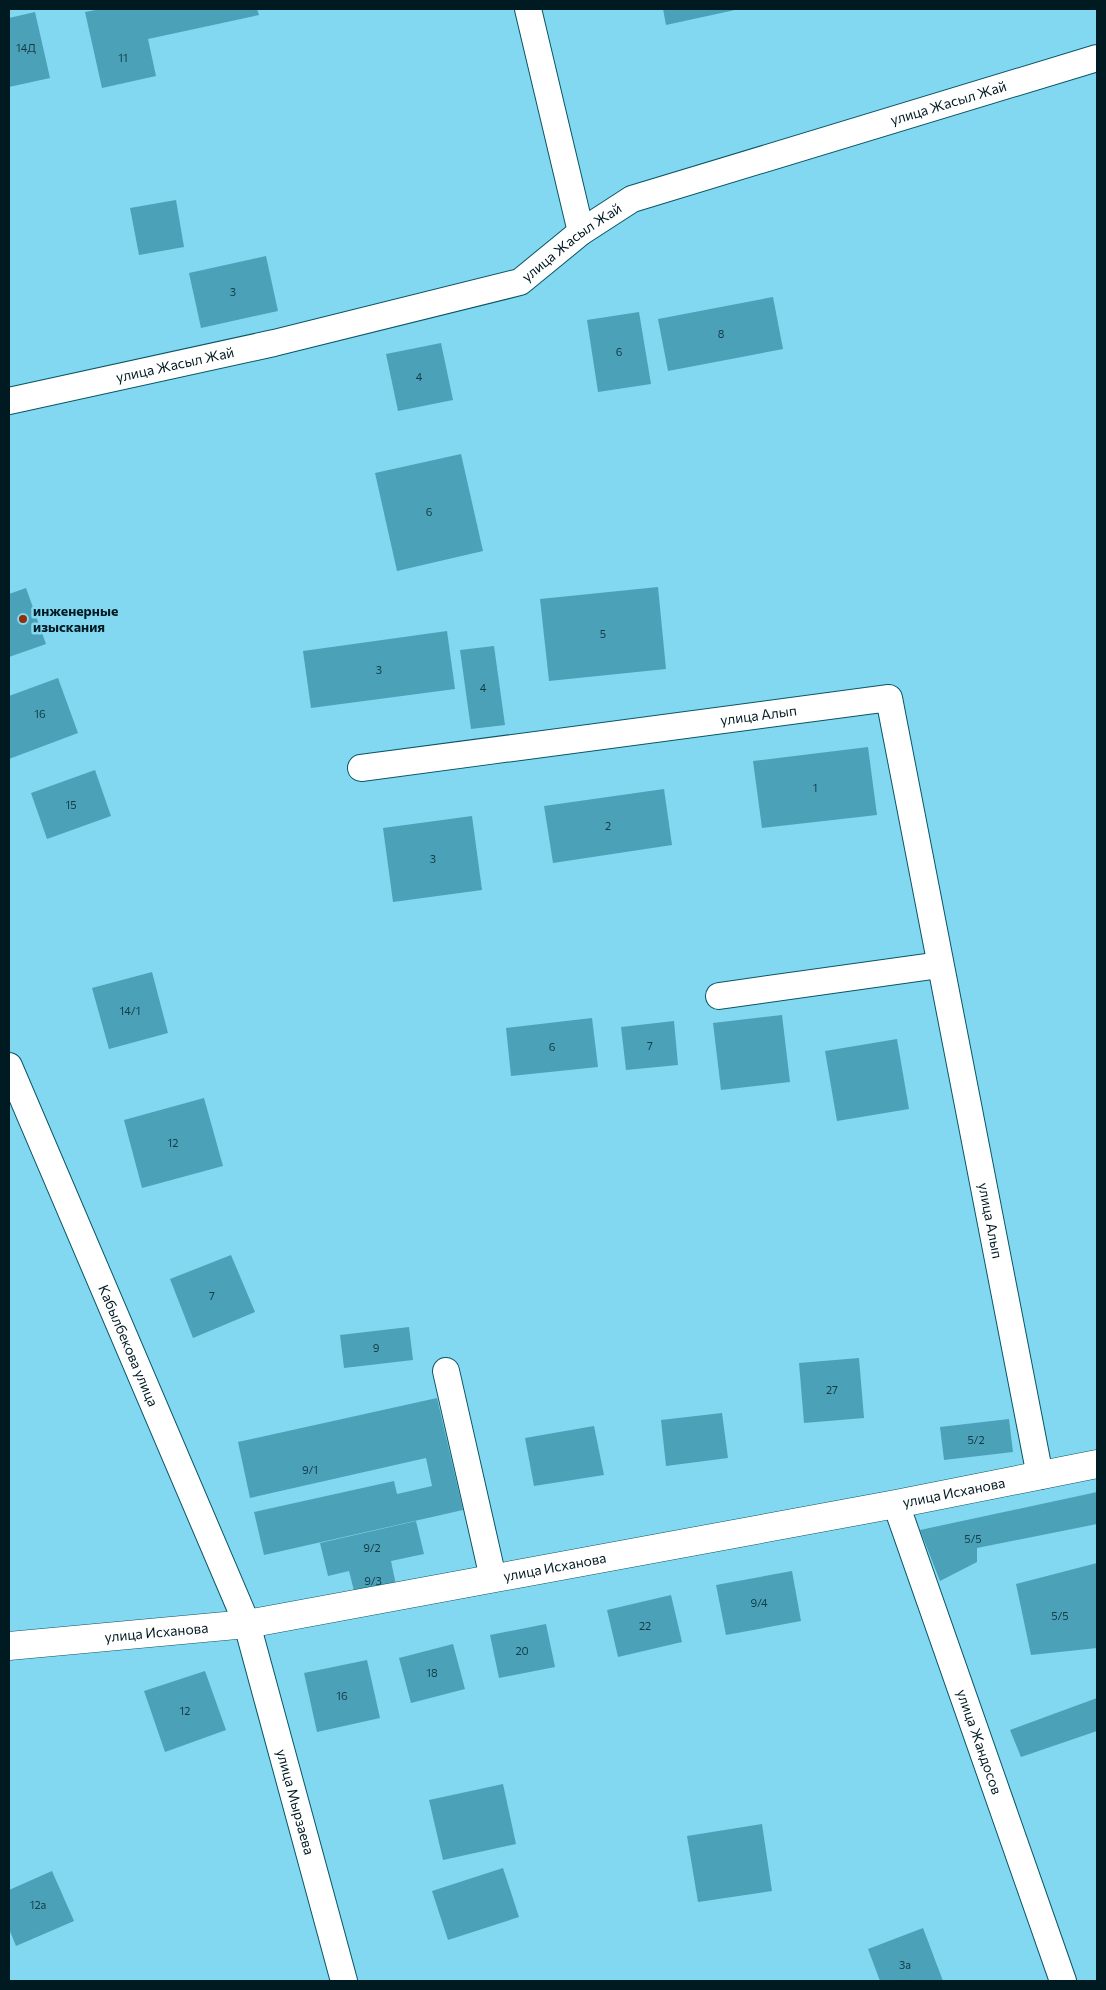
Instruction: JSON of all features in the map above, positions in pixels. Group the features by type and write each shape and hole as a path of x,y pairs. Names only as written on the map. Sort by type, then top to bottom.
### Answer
{"main road":[{"name":"улица Исханова","path":"9,1646 247,1624 896,1504 1097,1464"}],"street":[{"path":"528,9 581,232"},
{"name":"улица Жасыл Жай","path":"9,401 274,343 520,282 581,232 632,199 1097,58"},
{"name":"улица Алып","path":"361,768 889,698 1040,1476"},
{"path":"719,996 940,965"},
{"name":"Кабылбекова улица","path":"9,1066 247,1624"},
{"path":"446,1371 493,1578"},
{"name":"улица Жандосов","path":"896,1504 1063,1981"},
{"name":"улица Мырзаева","path":"247,1624 344,1981"}],"building":[{"path":"101,9 257,9 259,15 148,39 156,76 102,88 85,12"},
{"path":"663,9 735,9 735,10 666,25"},
{"path":"35,12 50,78 9,87 9,18"},
{"path":"176,200 184,247 139,255 130,208"},
{"path":"266,256 278,311 201,328 189,273"},
{"path":"773,297 783,349 668,371 658,319"},
{"path":"639,312 651,384 598,392 587,320"},
{"path":"441,343 453,400 398,411 386,354"},
{"path":"461,454 483,551 397,571 375,473"},
{"path":"658,587 666,669 549,681 540,599"},
{"name":"инженерные изыскания","path":"26,588 46,644 9,657 9,594"},
{"path":"447,631 455,689 311,708 303,651"},
{"path":"494,646 505,725 471,729 460,650"},
{"path":"58,678 78,733 9,759 9,696"},
{"path":"868,747 877,815 762,828 753,761"},
{"path":"95,770 111,816 47,839 31,793"},
{"path":"664,789 672,845 553,863 544,806"},
{"path":"472,816 482,890 393,902 383,828"},
{"path":"152,972 168,1033 109,1049 92,988"},
{"path":"782,1015 790,1082 721,1090 713,1023"},
{"path":"592,1018 598,1067 511,1076 506,1028"},
{"path":"674,1021 678,1065 626,1070 621,1027"},
{"path":"897,1039 909,1109 837,1121 825,1051"},
{"path":"204,1098 223,1166 142,1188 124,1120"},
{"path":"231,1255 255,1312 193,1338 170,1279"},
{"path":"409,1327 413,1360 344,1368 340,1335"},
{"path":"859,1358 864,1418 804,1423 799,1363"},
{"path":"437,1398 463,1510 264,1555 254,1512 394,1481 397,1494 432,1486 426,1458 250,1498 238,1442"},
{"path":"722,1413 728,1458 666,1466 661,1420"},
{"path":"1009,1419 1013,1452 944,1460 940,1427"},
{"path":"594,1426 604,1475 534,1486 525,1438"},
{"path":"1097,1492 1097,1524 977,1548 977,1562 940,1581 920,1530"},
{"path":"416,1521 424,1554 391,1561 397,1590 356,1599 349,1571 328,1576 320,1543"},
{"path":"1097,1563 1097,1648 1031,1655 1016,1584"},
{"path":"792,1571 801,1621 726,1635 716,1585"},
{"path":"671,1595 682,1642 618,1657 607,1610"},
{"path":"546,1624 555,1667 499,1678 490,1635"},
{"path":"453,1644 465,1689 411,1703 399,1658"},
{"path":"367,1660 380,1718 317,1732 304,1673"},
{"path":"205,1671 226,1730 165,1752 144,1691"},
{"path":"1097,1698 1097,1731 1021,1757 1010,1730"},
{"path":"503,1784 516,1844 443,1860 429,1800"},
{"path":"762,1824 772,1891 698,1902 687,1836"},
{"path":"503,1868 519,1917 448,1940 432,1891"},
{"path":"52,1871 74,1921 16,1946 9,1929 9,1890"},
{"path":"923,1928 943,1981 880,1981 868,1949"}],"place":[{"name":"инженерные изыскания","path":"23,619"}]}
